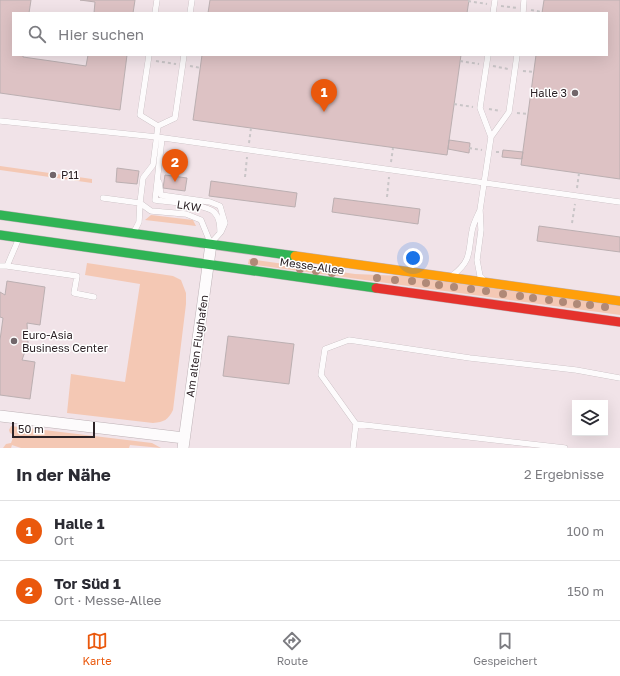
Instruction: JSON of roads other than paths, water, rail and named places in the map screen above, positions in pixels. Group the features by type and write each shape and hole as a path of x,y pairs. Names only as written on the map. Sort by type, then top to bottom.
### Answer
{"main road":[{"name":"Messe-Allee","path":"0,215 620,301"},
{"name":"Messe-Allee","path":"0,235 620,322"}],"street":[{"name":"Am alten Flughafen","path":"184,443 211,244"},
{"path":"0,416 184,443"}],"lane":[{"path":"155,12 157,0"},
{"path":"190,12 192,0"},
{"path":"523,11 524,0"},
{"path":"493,12 495,2"},
{"path":"103,198 140,203 151,211 186,214 201,220 211,244 225,224 220,206 210,202 161,195 158,174 160,138 158,126 140,115 149,56"},
{"path":"158,126 175,118 184,56"},
{"path":"488,56 480,108 490,137 480,210 481,230 477,260 480,276 488,282"},
{"path":"490,137 509,112 517,56"},
{"path":"0,121 160,138 620,202"},
{"path":"133,234 139,222 143,178 153,165 160,138"},
{"name":"LKW","path":"158,174 155,200 209,209 217,218 220,233"},
{"path":"450,277 463,267 468,259 472,229 480,210"},
{"path":"7,266 19,238"},
{"path":"0,266 77,276 74,293 94,297"},
{"path":"353,448 356,424 321,375 325,349 349,340 470,358 576,370 620,378"},
{"path":"356,424 565,448"}],"place":[{"name":"Halle 3","path":"575,93"},
{"name":"Halle 1","path":"324,112"},
{"name":"P11","path":"53,175"},
{"name":"Tor Süd 1","path":"175,182"},
{"name":"Euro-Asia Business Center","path":"14,341"}]}
